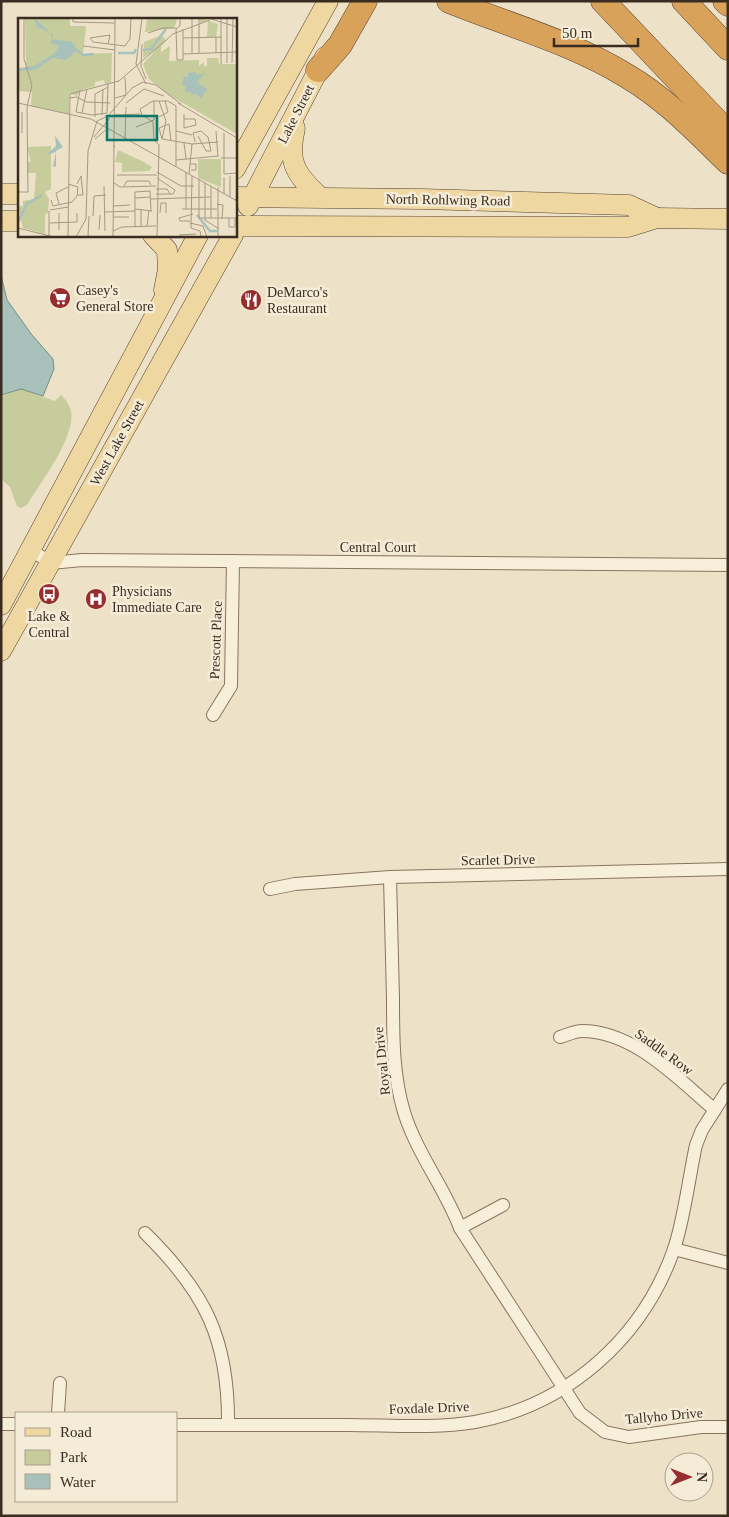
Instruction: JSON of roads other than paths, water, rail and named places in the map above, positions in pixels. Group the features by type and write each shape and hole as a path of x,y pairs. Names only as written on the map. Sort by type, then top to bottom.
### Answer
{"highway":[{"path":"318,70 340,45 365,1"},
{"path":"449,1 571,48 626,75 720,136"},
{"path":"603,1 720,136 728,162"},
{"path":"684,1 728,48"}],"main road":[{"name":"Lake Street","path":"236,167 328,1"},
{"name":"Lake Street","path":"236,225 244,197 300,107 353,1"},
{"path":"300,107 291,146 293,164 303,180 320,197"},
{"path":"1,194 18,194"},
{"name":"North Rohlwing Road","path":"244,197 320,197 629,205 657,218"},
{"name":"North Rohlwing Road","path":"236,229 628,227 657,218 728,219"},
{"path":"1,221 18,221"},
{"path":"154,236 167,250 168,268 162,305"},
{"name":"West Lake Street","path":"1,605 197,236"},
{"name":"West Lake Street","path":"1,651 231,236"}],"street":[{"path":"31,550 51,563"},
{"name":"Central Court","path":"51,563 82,560 728,565"},
{"name":"Prescott Place","path":"213,715 231,686 233,562"},
{"name":"Scarlet Drive","path":"270,889 295,884 390,878 728,869"},
{"name":"Royal Drive","path":"390,878 394,1044 404,1113 428,1165 453,1210 460,1228 563,1388"},
{"name":"Saddle Row","path":"560,1037 581,1031 620,1039 662,1065 715,1110"},
{"name":"Foxdale Drive","path":"178,1425 444,1425 474,1422 519,1410 563,1388 600,1363 629,1331 652,1297 674,1249 696,1145 728,1089"},
{"path":"460,1228 504,1204"},
{"path":"145,1233 172,1259 189,1281 209,1318 223,1356 227,1377 228,1425"},
{"path":"674,1249 728,1264"},
{"path":"58,1412 60,1383"},
{"name":"Tallyho Drive","path":"563,1388 580,1413 605,1432 629,1436 701,1427 728,1428"},
{"path":"1,1424 15,1424"}],"water":[{"path":"1,275 7,300 32,335 53,359 54,369 43,396 21,389 1,395"}],"place":[{"name":"Casey's General Store","path":"60,298"},
{"name":"DeMarco's Restaurant","path":"251,300"},
{"name":"Lake & Central","path":"49,594"},
{"name":"Physicians Immediate Care","path":"96,599"}]}
